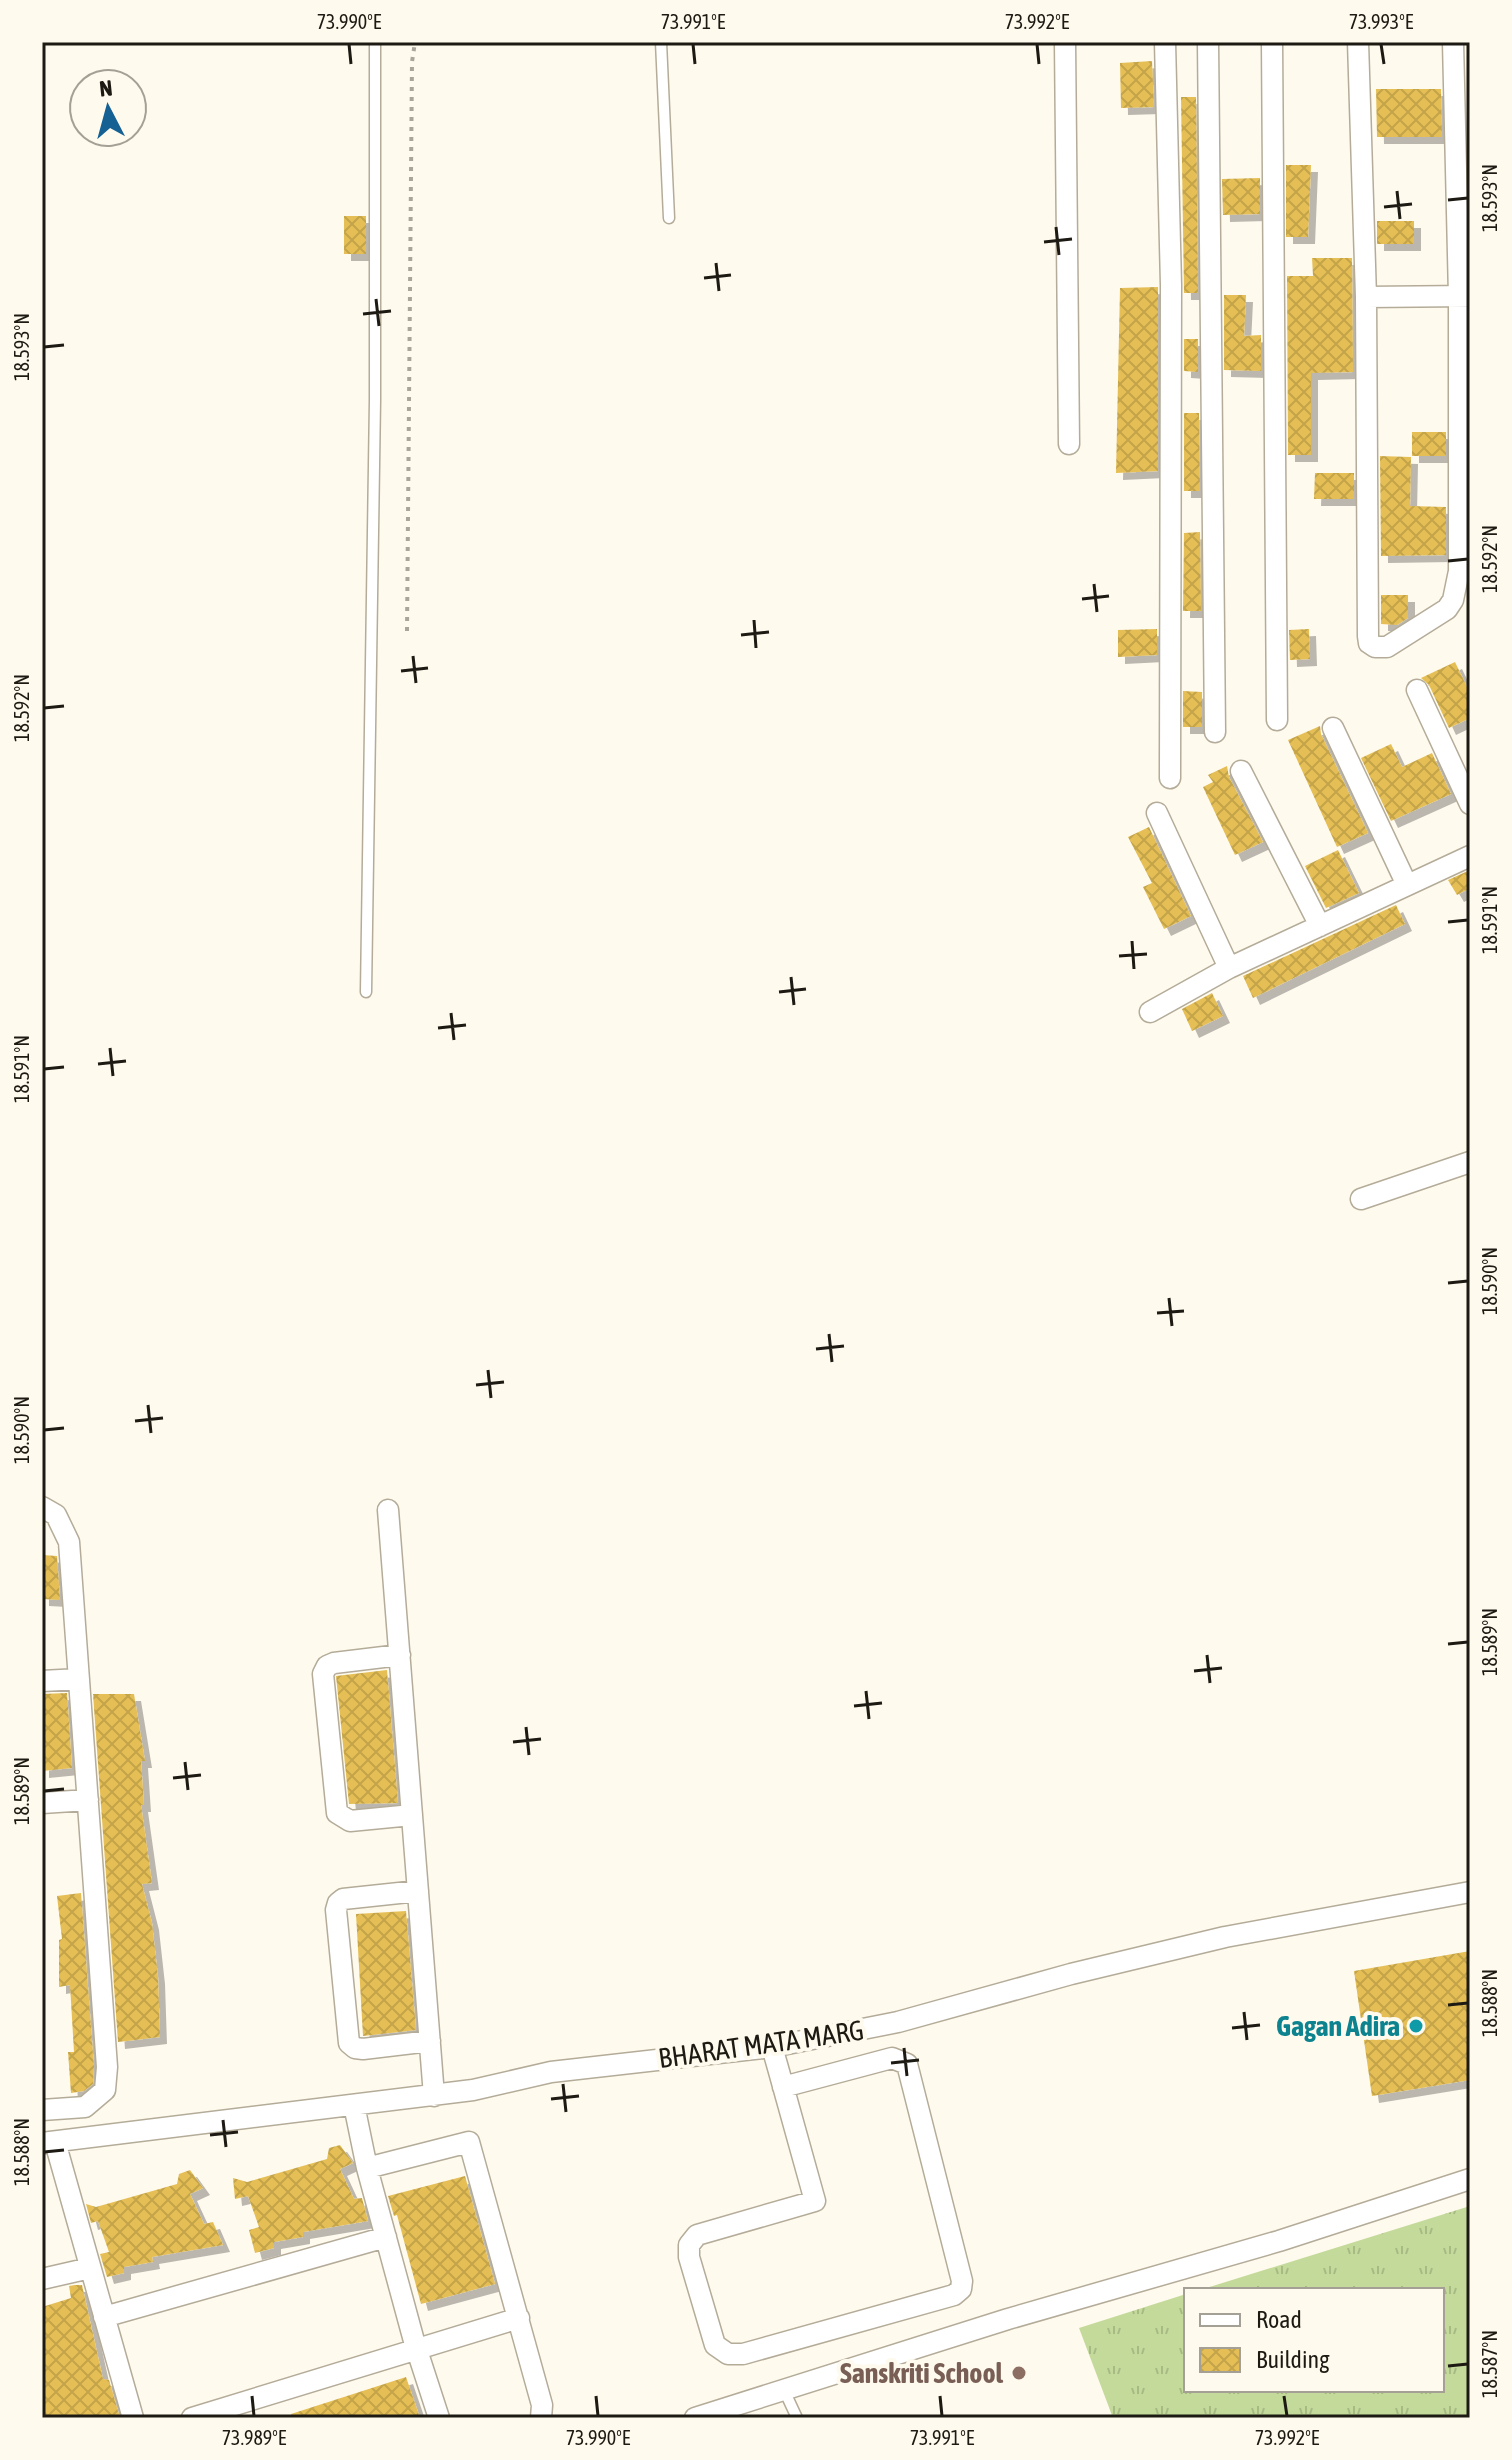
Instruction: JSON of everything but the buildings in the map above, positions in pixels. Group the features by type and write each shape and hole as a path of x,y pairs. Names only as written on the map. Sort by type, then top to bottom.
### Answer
{"street":[{"path":"1065,42 1069,444"},
{"path":"1165,42 1171,285 1170,778"},
{"path":"1208,42 1215,732"},
{"path":"1272,42 1277,720"},
{"path":"1358,42 1366,297 1368,636 1369,643 1375,647 1387,647 1447,609 1457,588 1464,296 1453,42"},
{"path":"1366,297 1464,296"},
{"path":"1417,690 1470,804"},
{"path":"1333,728 1407,885"},
{"path":"1241,771 1320,926"},
{"path":"1157,813 1229,968"},
{"path":"1150,1012 1229,968 1470,856"},
{"path":"1361,1199 1470,1162"},
{"path":"42,1507 56,1515 69,1542 107,2067 105,2090 85,2107 42,2110"},
{"path":"388,1510 434,2096"},
{"path":"400,1655 334,1663 327,1666 323,1674 337,1813 350,1821 412,1815"},
{"path":"42,1681 79,1679"},
{"path":"42,1803 88,1800"},
{"path":"418,1891 343,1899 336,1910 349,2043 363,2049 430,2041"},
{"name":"BHARAT MATA MARG","path":"48,2142 434,2096 551,2072 772,2047 898,2022 1071,1974 1225,1937 1470,1892"},
{"path":"772,2047 783,2087 815,2201 697,2235 689,2245 689,2257 715,2345 728,2354 743,2354 954,2295 961,2289 962,2281 907,2064 892,2058 783,2087"},
{"path":"354,2105 367,2168 416,2349 439,2418"},
{"path":"48,2142 90,2268 133,2418"},
{"path":"367,2168 469,2142 542,2405 541,2418"},
{"path":"695,2418 1008,2319 1279,2241 1470,2179"},
{"path":"104,2317 386,2237"},
{"path":"42,2279 90,2268"},
{"path":"192,2418 519,2318"}],"lane":[{"path":"366,992 375,400 375,42"},
{"path":"661,42 669,218"},
{"path":"784,2390 797,2418"}],"path":[{"path":"407,631 412,62 415,42"}],"green space":[{"path":"1470,2206 1470,2418 1113,2418 1079,2328 1184,2295 1184,2392 1444,2392 1444,2288 1206,2288"}],"place":[{"name":"Gagan Adira","path":"1416,2026"},
{"name":"Sanskriti School","path":"1019,2373"}]}
